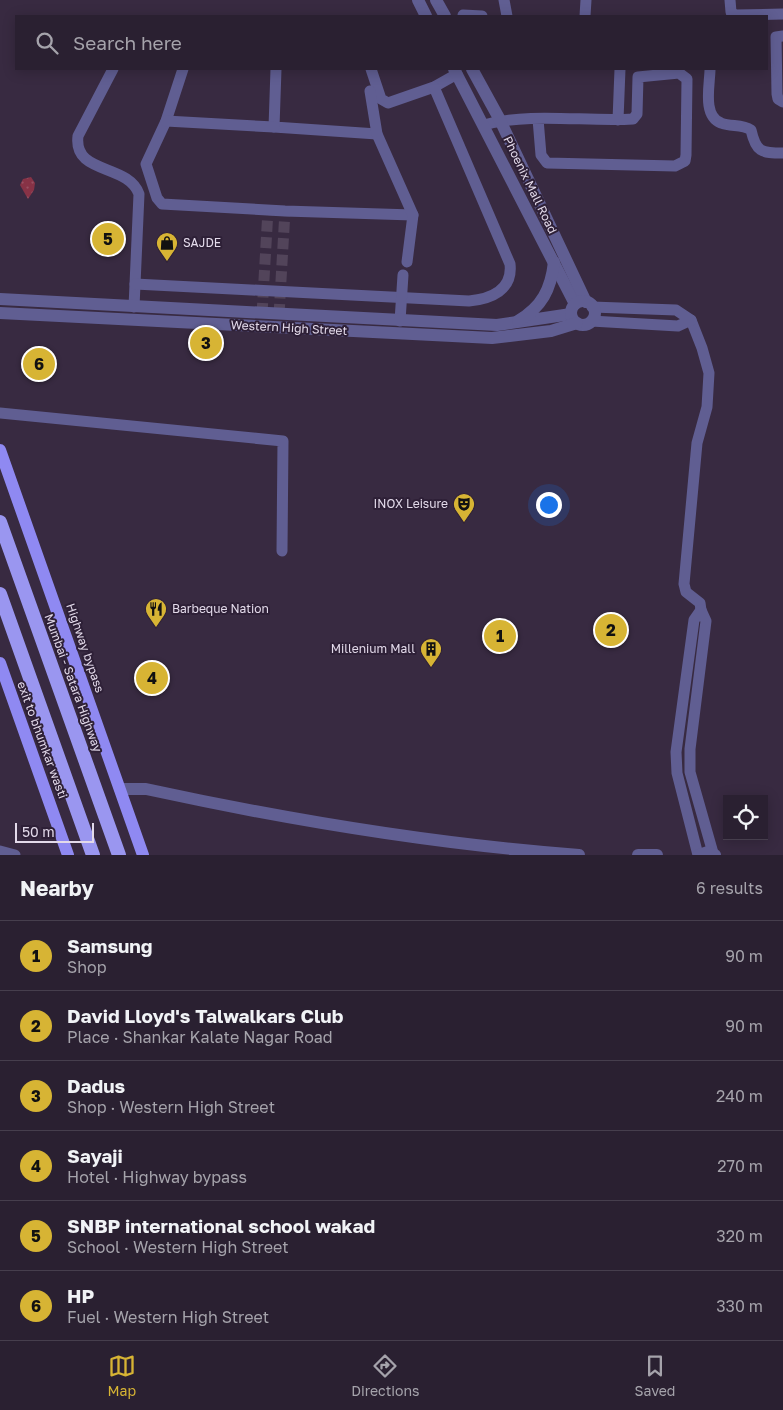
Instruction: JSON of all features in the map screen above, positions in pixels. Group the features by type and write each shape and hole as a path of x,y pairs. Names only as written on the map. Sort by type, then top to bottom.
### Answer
{"highway":[{"name":"Mumbai - Satara Highway","path":"0,522 118,855"},
{"path":"0,594 93,855"}],"main road":[{"name":"Highway bypass","path":"0,450 143,855"},
{"name":"exit to bhumkar wasti","path":"0,663 68,855"}],"street":[{"path":"418,0 426,15"},
{"path":"436,0 444,15"},
{"path":"504,0 507,15"},
{"path":"585,15 586,0"},
{"path":"730,0 731,12 735,15 783,14"},
{"path":"775,37 777,94 778,99 783,102"},
{"path":"112,70 78,136 76,147 82,158 131,180 140,194 134,307"},
{"path":"183,70 166,121 146,164 157,198 162,204 285,211 413,215"},
{"path":"274,127 276,70"},
{"path":"371,70 380,99 384,103 434,87 456,72"},
{"name":"Phoenix Mall Road","path":"473,70 500,120 536,197 580,310"},
{"path":"618,120 620,70"},
{"path":"710,70 709,109 712,117 720,123 746,127 751,130 755,146 758,149 766,152 783,153"},
{"name":"Phoenix Mall Road","path":"456,72 580,310"},
{"path":"484,125 500,120 633,119 637,117 638,77 679,73 686,76 686,155 685,161 675,166 547,163 541,156 538,120"},
{"path":"135,284 401,298 480,300 499,294 506,286 511,273 510,264 434,87"},
{"path":"370,91 377,134 413,215 407,262"},
{"path":"166,121 377,134"},
{"path":"524,203 536,197"},
{"path":"514,324 534,310 547,293 552,280 554,262"},
{"path":"400,321 403,275"},
{"name":"Western High Street","path":"0,299 134,307 269,320"},
{"path":"54,316 55,302"},
{"path":"691,320 678,326 591,321 585,325 580,310 676,310 691,320 709,372 707,406 697,443 684,584 686,592 700,603 706,621 690,749 690,772 714,854 699,855 677,773 676,752 694,620 701,610"},
{"name":"Western High Street","path":"377,326 400,321 514,324 580,310"},
{"name":"Western High Street","path":"0,313 54,316 269,320 377,326 496,338 551,331 580,310"},
{"path":"0,413 283,441 282,551"},
{"path":"120,789 146,790 384,834 502,849 579,855"},
{"path":"0,852 15,855"},
{"path":"638,855 657,855"}],"shaded area":[{"path":"31,177 35,183 34,190 28,199 20,185 23,179"}],"tunnel":[{"path":"262,314 268,210"},
{"path":"279,315 285,211"}],"place":[{"name":"SNBP international school wakad","path":"108,239"},
{"name":"SAJDE","path":"167,262"},
{"name":"Dadus","path":"206,343"},
{"name":"HP","path":"39,364"},
{"name":"INOX Leisure","path":"464,523"},
{"name":"Barbeque Nation","path":"156,628"},
{"name":"David Lloyd's Talwalkars Club","path":"611,630"},
{"name":"Samsung","path":"500,636"},
{"name":"Millenium Mall","path":"431,668"},
{"name":"Sayaji","path":"152,678"}]}
